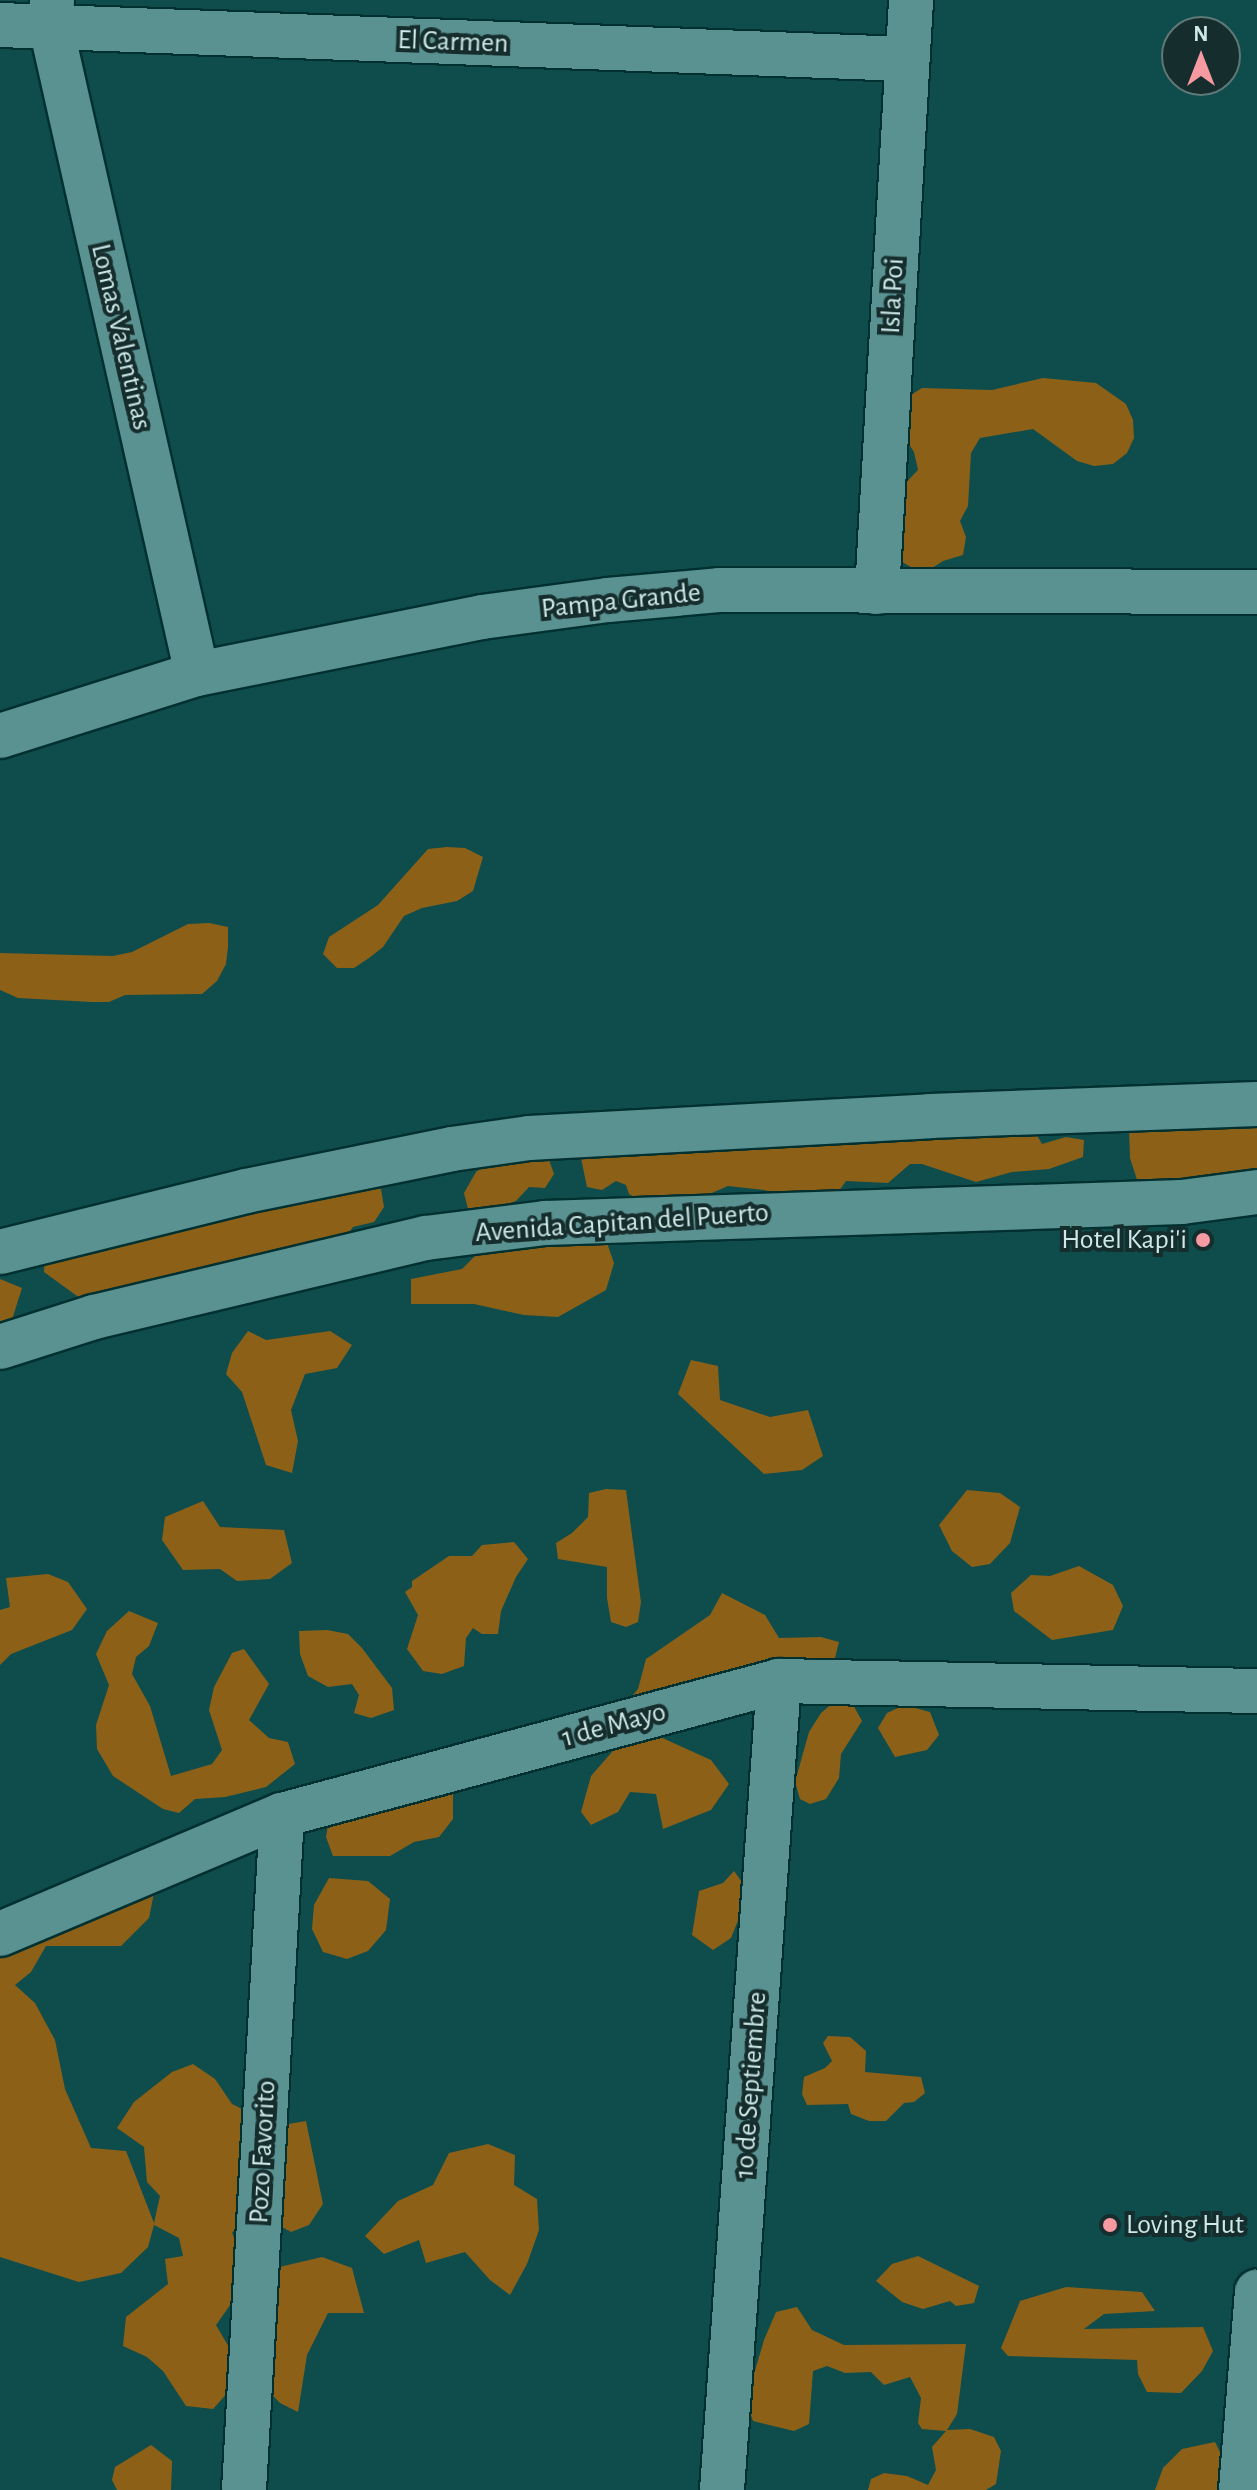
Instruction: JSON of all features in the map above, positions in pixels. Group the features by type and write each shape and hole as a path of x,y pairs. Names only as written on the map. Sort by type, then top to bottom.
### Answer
{"street":[{"name":"Isla Poi","path":"877,592 911,0"},
{"name":"El Carmen","path":"0,25 52,13 906,59"},
{"name":"Lomas Valentinas","path":"52,13 197,674"},
{"name":"Pampa Grande","path":"0,736 197,674 468,620 608,600 719,590 1257,592"},
{"path":"0,1252 246,1191 452,1149 529,1138 930,1116 1257,1104"},
{"name":"Avenida Capitan del Puerto","path":"0,1347 94,1317 426,1238 530,1225 663,1216 1182,1202 1257,1192"},
{"name":"1 de Mayo","path":"0,1934 282,1815 779,1681 1257,1691"},
{"name":"1o de Septiembre","path":"722,2490 779,1681"},
{"name":"Pozo Favorito","path":"244,2490 282,1815"},
{"path":"1241,2490 1257,2292"}],"shaded area":[{"path":"1043,378 1096,383 1126,404 1133,420 1134,438 1127,453 1113,464 1094,466 1077,461 1033,429 980,438 971,453 968,506 960,521 966,537 963,555 943,561 923,574 890,555 894,495 918,470 914,452 893,420 906,398 922,388 992,390"},
{"path":"465,848 483,857 473,891 457,901 422,908 404,916 383,947 354,968 337,968 323,954 329,937 378,905 428,849"},
{"path":"209,923 228,927 228,947 226,964 217,981 202,994 125,995 109,1002 92,1002 18,998 0,990 0,953 113,956 132,952 188,924"},
{"path":"1257,1114 1257,1175 1202,1177 1181,1188 1140,1189 1130,1158 1129,1128"},
{"path":"1031,1125 1042,1144 1066,1137 1084,1140 1083,1157 1049,1169 1012,1172 976,1182 922,1164 910,1164 888,1183 846,1181 834,1198 818,1205 764,1190 728,1186 663,1214 629,1194 626,1185 616,1181 602,1190 587,1187 581,1158 581,1146"},
{"path":"547,1154 554,1174 545,1188 529,1187 516,1201 493,1208 468,1209 464,1193 476,1172 493,1158"},
{"path":"380,1183 384,1207 374,1222 353,1227 341,1243 233,1271 138,1282 94,1317 77,1296 44,1272 45,1253 126,1230 150,1238 177,1223"},
{"path":"538,1228 606,1240 614,1263 606,1290 558,1317 524,1315 474,1304 411,1304 411,1279 462,1269 478,1253 510,1250"},
{"path":"0,1279 22,1288 4,1345 0,1347"},
{"path":"248,1331 266,1340 330,1331 352,1345 337,1368 305,1374 291,1410 298,1441 292,1473 266,1465 242,1392 226,1374 232,1353"},
{"path":"691,1360 718,1366 720,1400 770,1417 808,1410 823,1456 802,1470 764,1474 678,1394"},
{"path":"606,1489 626,1490 641,1602 638,1622 626,1627 611,1622 607,1567 558,1559 556,1543 588,1517 589,1493"},
{"path":"967,1490 1000,1493 1020,1507 1010,1543 990,1564 972,1567 952,1551 939,1525"},
{"path":"203,1501 220,1527 284,1530 292,1563 270,1579 237,1581 220,1569 183,1570 162,1540 165,1517"},
{"path":"514,1542 528,1559 501,1611 498,1634 482,1634 473,1628 466,1638 464,1666 442,1674 423,1671 407,1649 418,1615 405,1592 412,1587 412,1581 449,1556 472,1556 482,1545"},
{"path":"1079,1566 1113,1585 1123,1606 1113,1630 1052,1640 1014,1611 1011,1593 1031,1575 1050,1576"},
{"path":"48,1574 68,1582 87,1609 72,1630 11,1654 0,1665 0,1610 10,1607 6,1578"},
{"path":"722,1593 765,1615 779,1638 821,1637 839,1642 833,1666 629,1700 638,1689 646,1659 710,1615"},
{"path":"129,1611 158,1623 149,1646 136,1657 132,1674 150,1706 171,1776 212,1764 222,1750 209,1710 214,1687 232,1653 244,1649 269,1684 249,1720 269,1738 288,1742 295,1764 266,1787 225,1797 195,1799 179,1813 163,1809 113,1776 97,1749 96,1725 109,1685 96,1654 107,1631"},
{"path":"327,1630 348,1634 362,1648 392,1688 394,1710 371,1718 354,1713 359,1695 352,1684 328,1687 308,1676 300,1654 299,1631"},
{"path":"834,1702 852,1703 862,1721 841,1754 839,1778 826,1799 810,1804 800,1799 795,1782 809,1732 821,1713"},
{"path":"904,1705 930,1712 939,1735 927,1750 895,1757 878,1728 887,1713"},
{"path":"647,1731 711,1760 729,1784 711,1810 663,1829 656,1794 630,1792 618,1812 591,1825 581,1812 591,1776 618,1745"},
{"path":"453,1789 453,1819 439,1837 414,1842 390,1856 333,1856 326,1837 329,1819"},
{"path":"734,1871 744,1885 741,1913 731,1938 713,1950 692,1935 699,1891 723,1883"},
{"path":"329,1878 368,1881 390,1899 386,1930 368,1951 347,1959 323,1952 312,1929 314,1905"},
{"path":"155,1888 149,1918 121,1946 46,1946 31,1972 15,1985 35,2003 55,2040 65,2089 91,2148 126,2151 154,2223 160,2196 147,2182 144,2147 117,2128 134,2102 172,2072 193,2064 215,2079 232,2104 277,2126 306,2121 323,2204 309,2225 291,2232 268,2219 232,2232 239,2253 235,2298 216,2325 237,2361 230,2390 213,2409 186,2406 163,2371 147,2357 123,2346 126,2317 168,2284 165,2259 183,2256 179,2238 154,2225 148,2247 121,2273 79,2282 0,2257 0,1917"},
{"path":"828,2036 850,2037 866,2051 865,2072 921,2077 925,2093 914,2102 904,2103 886,2121 869,2121 851,2114 848,2104 807,2105 802,2094 804,2077 825,2068 832,2061 823,2043"},
{"path":"488,2144 515,2155 514,2185 537,2199 539,2230 527,2264 510,2295 490,2280 465,2252 426,2263 419,2240 384,2254 365,2236 398,2201 433,2185 449,2153"},
{"path":"918,2256 979,2286 974,2303 956,2306 950,2301 923,2309 902,2302 876,2281 892,2264"},
{"path":"322,2257 352,2268 364,2313 328,2313 307,2355 298,2412 280,2403 263,2385 275,2268"},
{"path":"1066,2287 1142,2292 1155,2311 1104,2314 1084,2329 1203,2327 1213,2351 1202,2371 1181,2393 1147,2392 1138,2374 1137,2360 1008,2356 1001,2348 1020,2301"},
{"path":"797,2307 812,2330 844,2345 966,2344 957,2414 947,2430 970,2429 994,2437 1001,2451 996,2484 986,2490 868,2490 871,2479 884,2473 907,2476 928,2485 936,2470 932,2447 946,2431 922,2429 918,2423 921,2398 910,2377 884,2385 871,2372 845,2373 827,2366 813,2371 809,2424 794,2431 753,2421 746,2401 764,2340 776,2312"},
{"path":"1215,2442 1224,2460 1223,2490 1155,2490 1163,2468 1182,2449"},
{"path":"151,2445 172,2461 171,2490 117,2490 112,2480 115,2467"}],"place":[{"name":"Hotel Kapi'i","path":"1203,1240"},
{"name":"Loving Hut","path":"1110,2225"}]}
